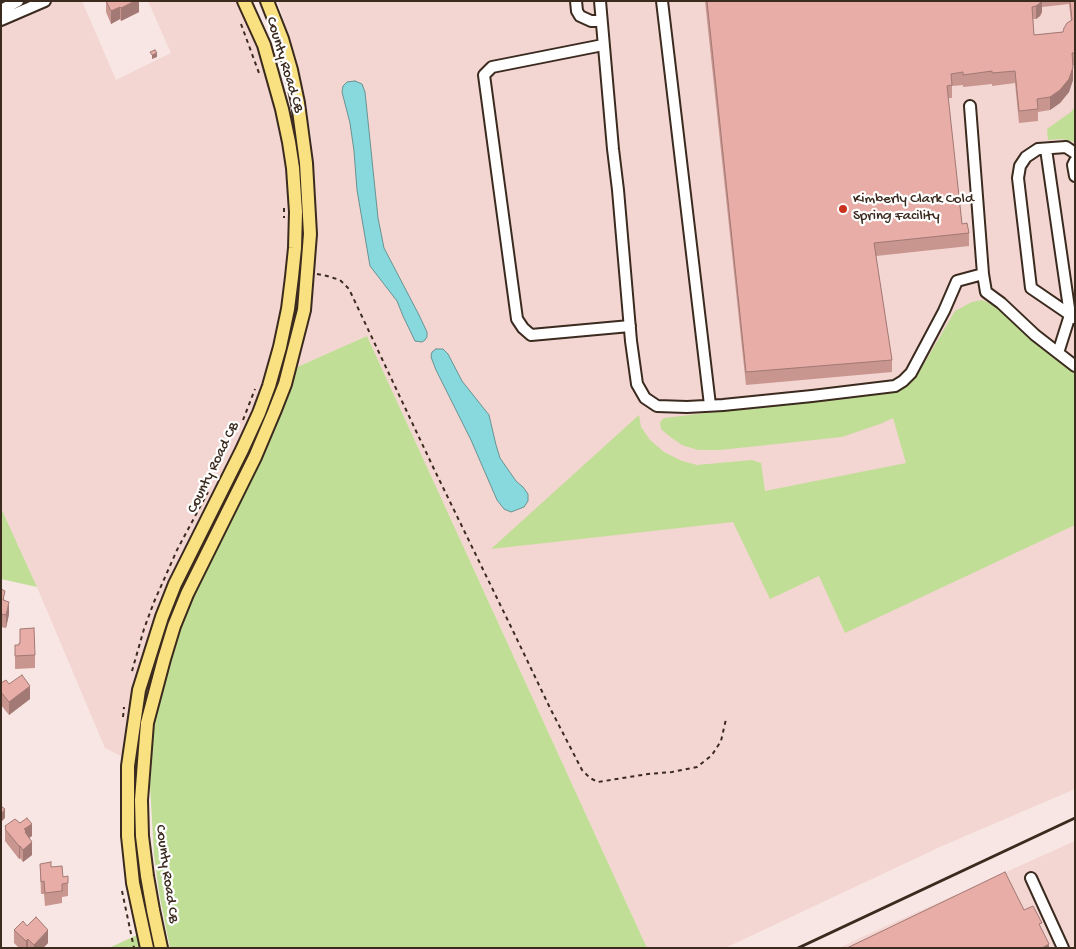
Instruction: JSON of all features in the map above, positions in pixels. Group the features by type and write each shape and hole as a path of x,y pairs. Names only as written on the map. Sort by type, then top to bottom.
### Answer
{"main road":[{"name":"County Road CB","path":"147,948 133,883 128,836 128,766 139,690 162,617 175,584 259,413 280,347 292,278 296,212 289,142 264,45 244,1"},
{"name":"County Road CB","path":"161,948 152,910 142,836 141,800 147,723 174,626 187,594 255,457 274,412 285,384 304,310 310,234 306,163 298,103 282,39 267,1"}],"street":[{"path":"1,10 18,1"},
{"path":"1,20 45,1"},
{"path":"576,1 577,11 580,16 591,21 601,21"},
{"path":"600,1 630,326 637,384 645,398 657,406 687,407 812,396 895,386 911,373 944,311 957,281 983,274"},
{"path":"662,1 710,405"},
{"path":"603,44 492,67 484,75 517,319 531,335 630,326"},
{"path":"970,106 986,292 1001,303 1035,335 1075,366"},
{"path":"1072,316 1032,288 1018,178 1020,166 1026,158 1038,150 1066,147 1075,153"},
{"path":"1046,149 1072,316 1058,353"},
{"path":"1075,162 1073,165 1075,176"},
{"path":"1031,878 1063,948"}],"path":[{"path":"240,22 259,72"},
{"path":"284,208 284,222"},
{"path":"307,273 340,280 349,289 550,708 582,770 590,778 598,782 697,767 712,755 721,741 726,719"},
{"path":"241,424 256,387"},
{"path":"132,673 144,629 154,602 177,550 208,491"},
{"path":"123,718 126,700"},
{"path":"122,892 134,948"}],"shaded area":[{"path":"54,1 82,1 116,80 171,53 148,1 238,1 258,47 274,100 282,133 288,173 291,229 284,296 274,348 260,393 245,431 162,596 132,693 123,757 105,748 37,587 1,508 1,25"},
{"name":"Kimberly Clark Cold Spring Facility","path":"278,1 1075,1 1075,789 942,846 725,948 647,948 367,336 295,368 308,322 313,287 316,244 315,187 311,133 297,66"},
{"path":"1075,841 1075,948 839,948 886,926"}],"green space":[{"path":"1075,106 1075,142 1061,139 1048,140 1047,129 1071,112"},
{"path":"982,300 1006,315 1075,373 1075,525 845,633 819,576 770,599 733,522 491,549 639,415 641,427 650,440 664,452 682,461 697,465 752,460 761,463 765,491 906,463 893,418 842,437 720,450 698,450 682,445 661,429 660,422 664,418 884,392 899,388 911,383 919,372 955,311 972,302"},
{"path":"367,336 647,948 170,948 154,855 150,785 154,725 162,683 170,655 208,558 274,432 295,368"},
{"path":"1,508 37,587 1,579"},
{"path":"139,934 142,948 109,948"}],"water":[{"path":"355,81 362,84 365,92 378,218 384,248 427,332 427,337 422,342 415,341 397,301 370,266 357,190 350,123 342,92 343,86 347,82"},
{"path":"436,349 443,349 448,354 462,381 489,415 500,458 528,494 528,501 524,507 511,512 504,509 497,500 471,440 436,370 431,357 432,352"}],"building":[{"path":"106,1 135,1 111,11"},
{"name":"Kimberly Clark Cold Spring Facility","path":"707,1 1041,1 1032,7 1034,35 1063,32 1067,23 1072,20 1070,1 1075,1 1075,53 1072,53 1073,67 1069,79 1060,90 1050,97 1037,99 1038,109 1019,111 1015,71 992,73 992,71 963,75 963,72 951,74 952,85 947,86 962,224 967,223 969,233 874,243 892,360 746,372"},
{"path":"155,50 157,53 152,55 150,52"},
{"path":"1,589 5,591 3,600 9,602 6,615 1,614"},
{"path":"34,628 35,655 15,656 15,645 20,643 20,629"},
{"path":"22,675 30,686 9,702 1,692 1,683 6,680 9,684"},
{"path":"1,806 5,809 1,814"},
{"path":"27,818 32,824 24,829 32,842 23,850 5,829 5,826 15,819 20,823"},
{"path":"51,862 51,867 62,866 63,877 68,876 68,883 62,884 62,891 45,893 44,881 41,882 40,864"},
{"path":"1005,872 1024,910 1033,906 1042,923 1039,924 1049,944 1042,948 847,948"},
{"path":"36,917 48,930 34,945 28,939 26,941 14,930 23,921 27,926"}],"railway":[{"path":"798,948 1075,818"}],"place":[{"name":"Kimberly Clark Cold Spring Facility","path":"843,209"}]}
